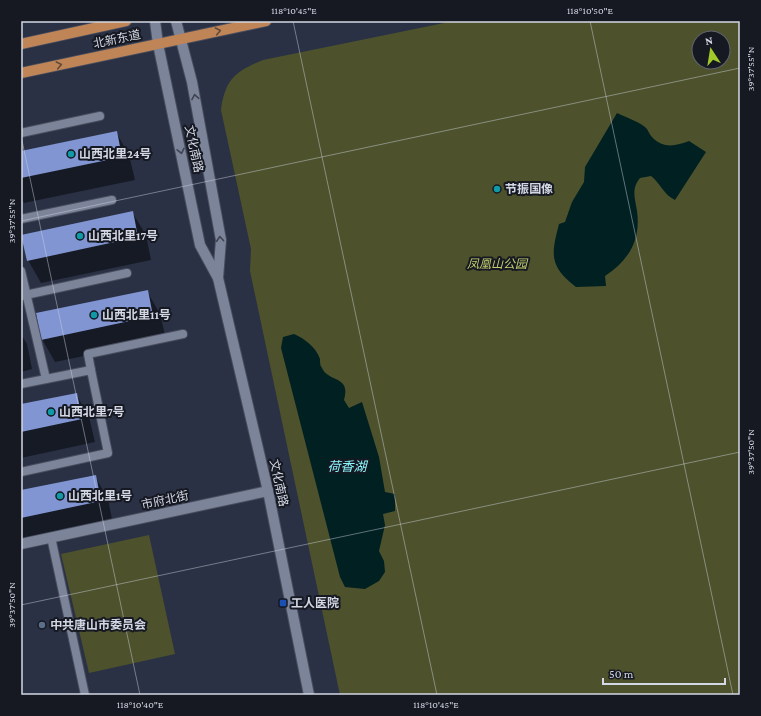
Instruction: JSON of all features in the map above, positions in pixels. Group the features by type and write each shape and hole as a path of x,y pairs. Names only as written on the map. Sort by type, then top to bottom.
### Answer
{"main road":[{"name":"北新东道","path":"21,44 126,21"},
{"name":"北新东道","path":"21,73 266,21"}],"street":[{"name":"文化南路","path":"155,21 158,44 200,245 218,278 268,491 309,695"},
{"name":"文化南路","path":"176,21 192,82 221,240 218,278"},
{"name":"市府北街","path":"21,544 268,491"}],"lane":[{"path":"21,133 100,116"},
{"path":"21,219 112,200"},
{"path":"21,271 24,295 46,379"},
{"path":"24,295 127,273"},
{"path":"21,472 108,453 90,370 88,354 183,334"},
{"path":"21,384 90,370"},
{"path":"50,537 85,695"}],"green space":[{"name":"凤凰山公园","path":"454,21 740,21 740,695 340,695 250,271 251,249 221,110 225,91 229,83 239,72 263,60"},
{"path":"149,535 175,654 89,673 61,554"}],"water":[{"path":"617,113 645,127 656,141 665,145 674,145 689,141 706,152 675,200 668,195 651,176 640,178 635,186 638,221 632,248 621,263 605,276 606,286 576,287 561,273 554,259 554,244 556,235 559,224 565,222 572,202 584,182 585,167"},
{"name":"荷香湖","path":"294,334 302,338 313,347 320,359 320,364 325,373 342,383 345,392 344,400 349,408 362,402 379,457 385,492 395,494 395,511 383,514 385,525 379,551 384,561 385,572 379,581 365,589 345,587 340,577 281,348 283,337"}],"building":[{"name":"山西北里24号","path":"117,131 122,157 21,178 21,151"},
{"name":"山西北里17号","path":"133,211 138,237 27,261 21,235"},
{"name":"山西北里11号","path":"148,290 153,316 41,340 36,313"},
{"name":"山西北里7号","path":"77,393 82,419 21,432 21,404"},
{"name":"山西北里1号","path":"96,475 101,501 21,518 21,490"}],"place":[{"name":"山西北里24号","path":"71,154"},
{"name":"节振国像","path":"497,189"},
{"name":"山西北里17号","path":"80,236"},
{"name":"山西北里11号","path":"94,315"},
{"name":"山西北里7号","path":"51,412"},
{"name":"山西北里1号","path":"60,496"},
{"name":"工人医院","path":"283,603"},
{"name":"中共唐山市委员会","path":"42,625"}]}
